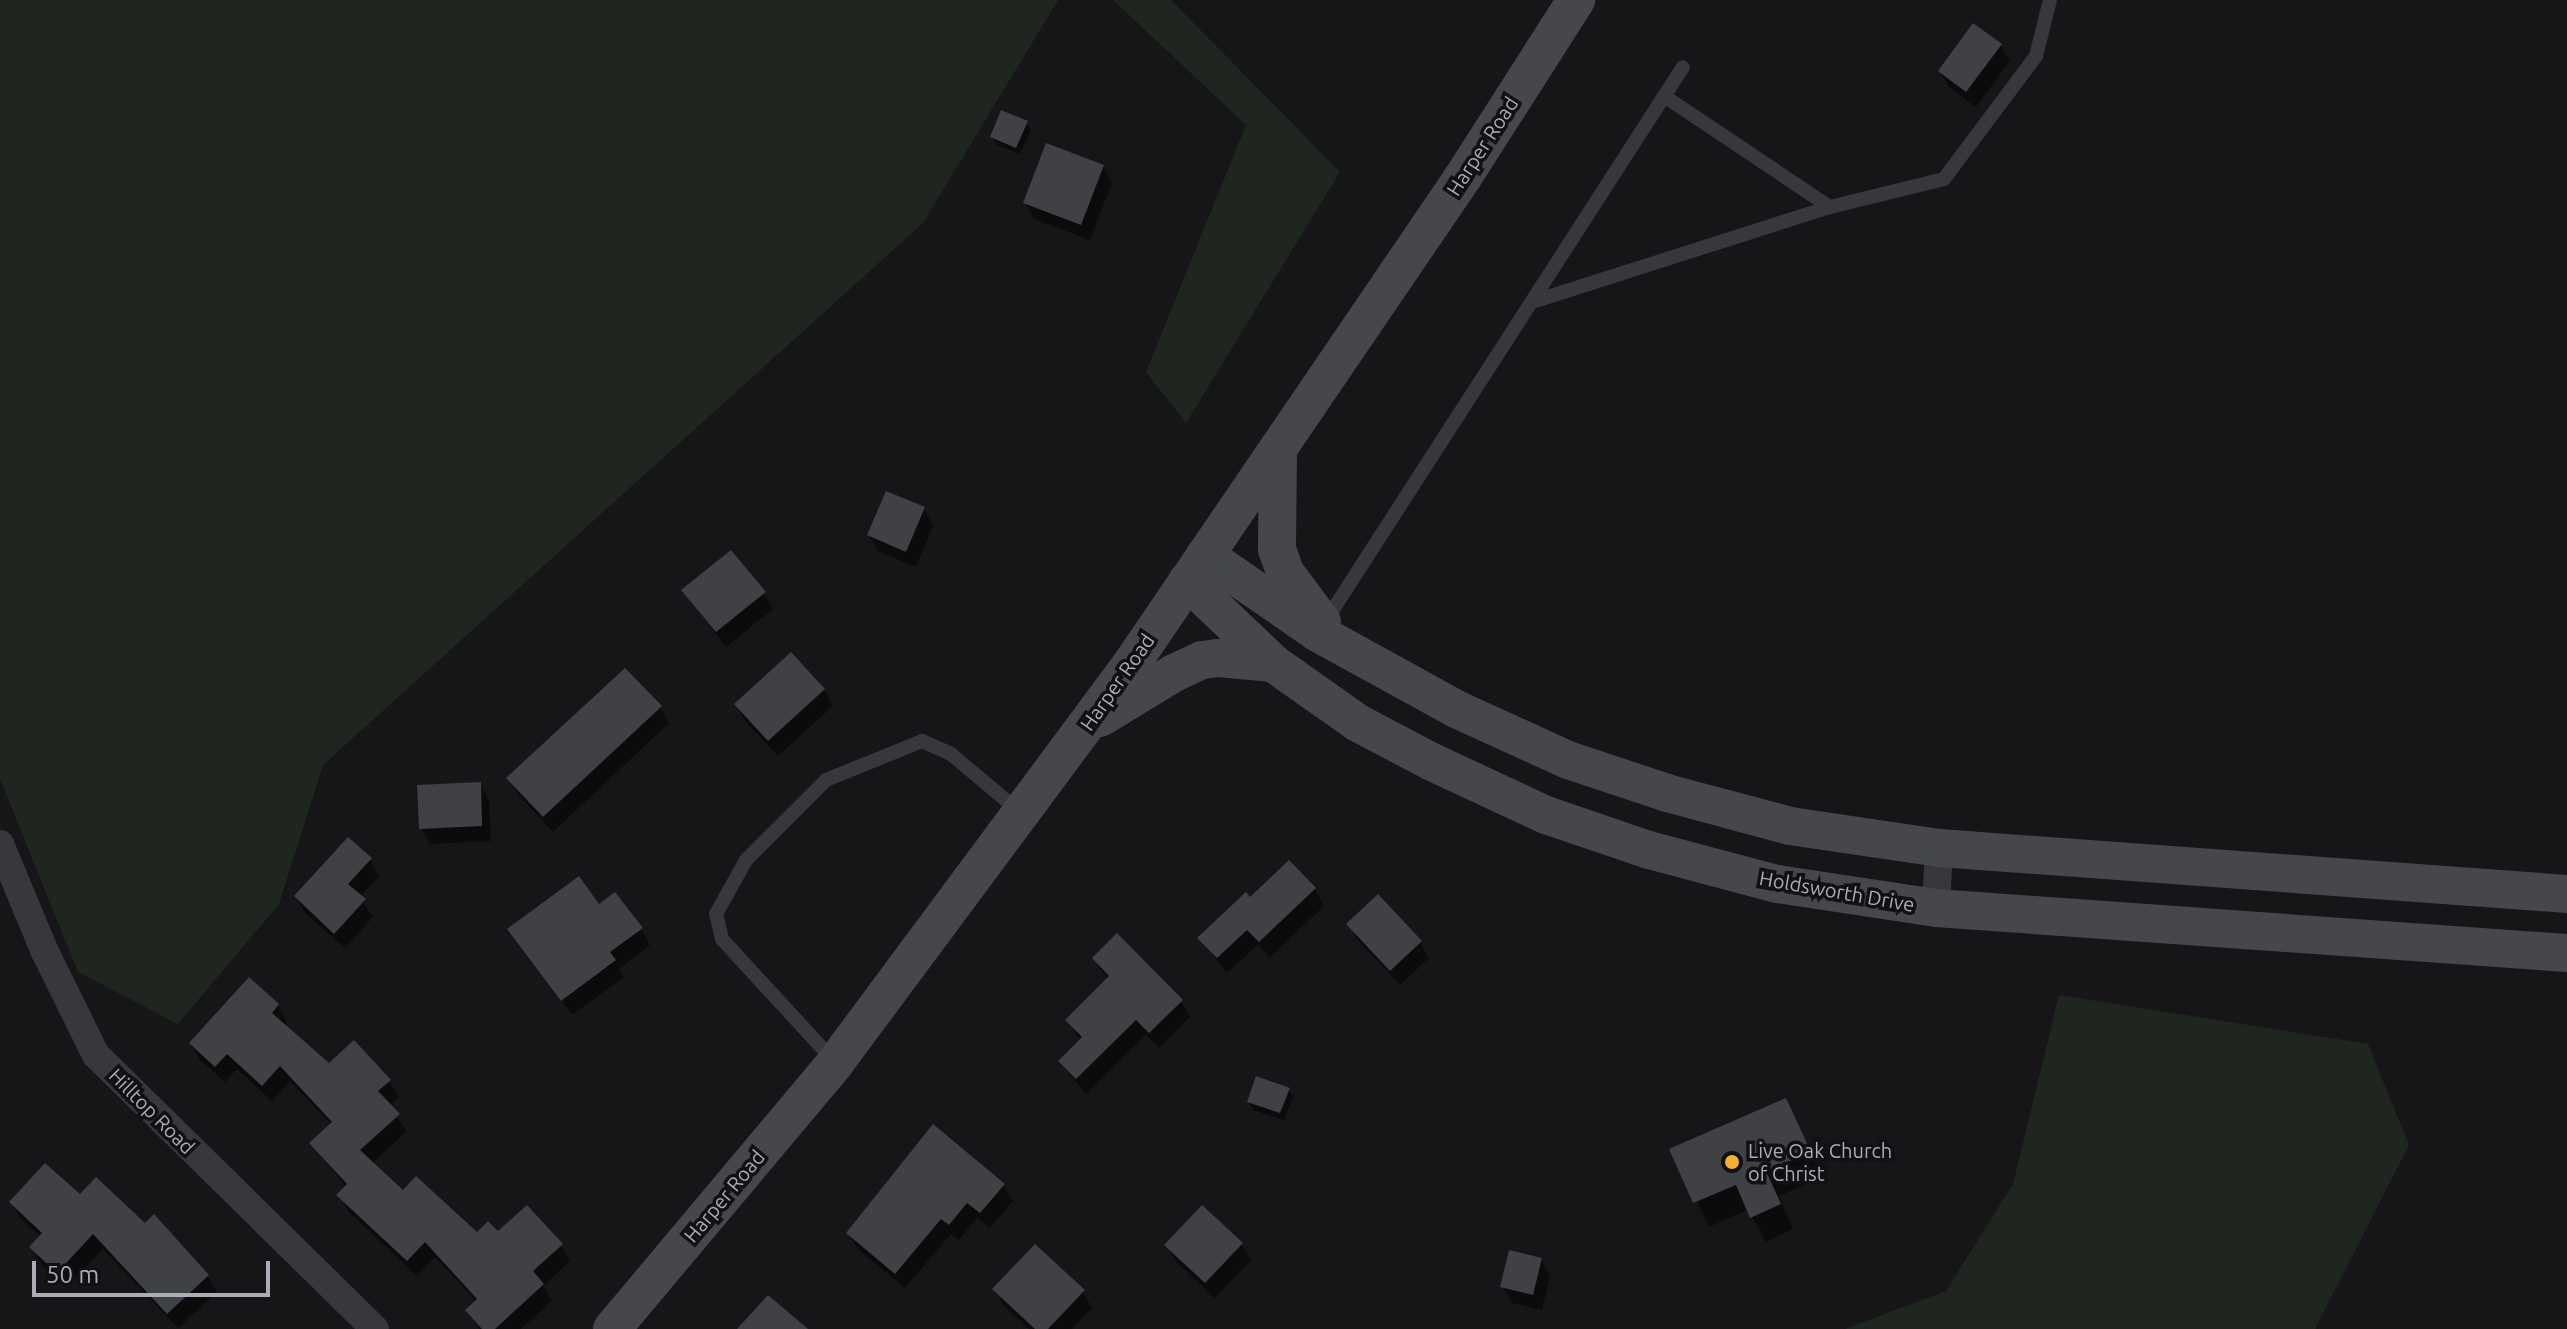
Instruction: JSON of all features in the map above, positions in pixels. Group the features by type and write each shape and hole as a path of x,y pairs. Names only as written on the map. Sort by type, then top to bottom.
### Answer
{"main road":[{"name":"Harper Road","path":"612,1329 835,1063 1022,814 1278,449 1463,177 1576,0"},
{"path":"1278,449 1277,549 1285,572 1328,634"},
{"path":"1196,568 1328,634 1456,709 1568,760 1653,789 1790,826 1939,848 2567,894"},
{"name":"Holdsworth Drive","path":"1196,568 1273,663 1358,723 1430,761 1546,815 1649,850 1777,884 1936,908 2567,953"},
{"path":"1085,727 1174,673 1202,660 1219,658 1273,663"}],"street":[{"name":"Hilltop Road","path":"0,844 45,952 96,1055 375,1329"},
{"path":"1936,908 1939,848"}],"lane":[{"path":"1532,302 1830,207 1944,179 2036,56 2050,0"},
{"path":"1328,634 1532,302 1683,67"},
{"path":"1664,96 1830,207"},
{"path":"835,1063 722,939 716,914 746,860 826,780 922,741 951,754 1022,814"}],"shaded area":[{"path":"0,0 1058,0 923,223 323,765 279,904 178,1024 78,972 0,779"},
{"path":"1113,0 1171,0 1340,172 1186,423 1146,372 1246,125"},
{"path":"2059,995 2368,1044 2409,1145 2315,1329 1845,1329 1946,1291 2013,1184"}],"building":[{"path":"1973,23 2002,44 1966,92 1938,71"},
{"path":"1001,110 1028,121 1016,148 990,137"},
{"path":"1046,143 1104,165 1081,225 1023,203"},
{"path":"886,491 925,507 906,552 867,535"},
{"path":"731,550 766,592 716,632 681,590"},
{"path":"791,652 825,689 768,741 734,704"},
{"path":"625,668 662,706 543,817 506,778"},
{"path":"481,782 482,826 419,829 417,785"},
{"path":"348,837 372,858 348,884 366,899 334,934 294,896"},
{"path":"1289,860 1316,888 1259,942 1247,930 1217,958 1197,938 1246,892 1250,897"},
{"path":"579,876 599,904 615,892 643,928 610,952 616,960 561,1001 507,929"},
{"path":"1378,894 1422,941 1390,971 1346,924"},
{"path":"1117,933 1183,1000 1149,1033 1136,1020 1076,1079 1058,1061 1082,1037 1065,1020 1109,976 1092,958"},
{"path":"249,977 279,1004 272,1013 329,1063 354,1040 391,1080 378,1091 400,1114 360,1150 403,1190 416,1176 477,1232 488,1221 498,1231 527,1205 563,1244 533,1271 544,1284 495,1329 482,1329 465,1310 477,1299 425,1242 407,1261 336,1195 347,1184 309,1143 332,1122 280,1066 262,1086 227,1054 215,1067 189,1043"},
{"path":"1256,1076 1290,1088 1280,1113 1247,1102"},
{"name":"Live Oak Church of Christ","path":"1786,1098 1811,1152 1766,1171 1781,1204 1750,1218 1736,1185 1693,1203 1669,1149"},
{"path":"933,1124 1005,1184 980,1213 967,1203 949,1225 941,1219 895,1274 846,1233"},
{"path":"45,1163 80,1194 96,1177 145,1223 154,1214 209,1275 167,1314 93,1234 57,1273 29,1247 42,1233 9,1202"},
{"path":"1202,1205 1243,1243 1205,1283 1164,1245"},
{"path":"1035,1244 1085,1290 1048,1329 1035,1329 992,1289"},
{"path":"1509,1250 1542,1258 1533,1295 1500,1287"},
{"path":"768,1295 808,1329 737,1329"}],"place":[{"name":"Live Oak Church of Christ","path":"1732,1162"}]}
